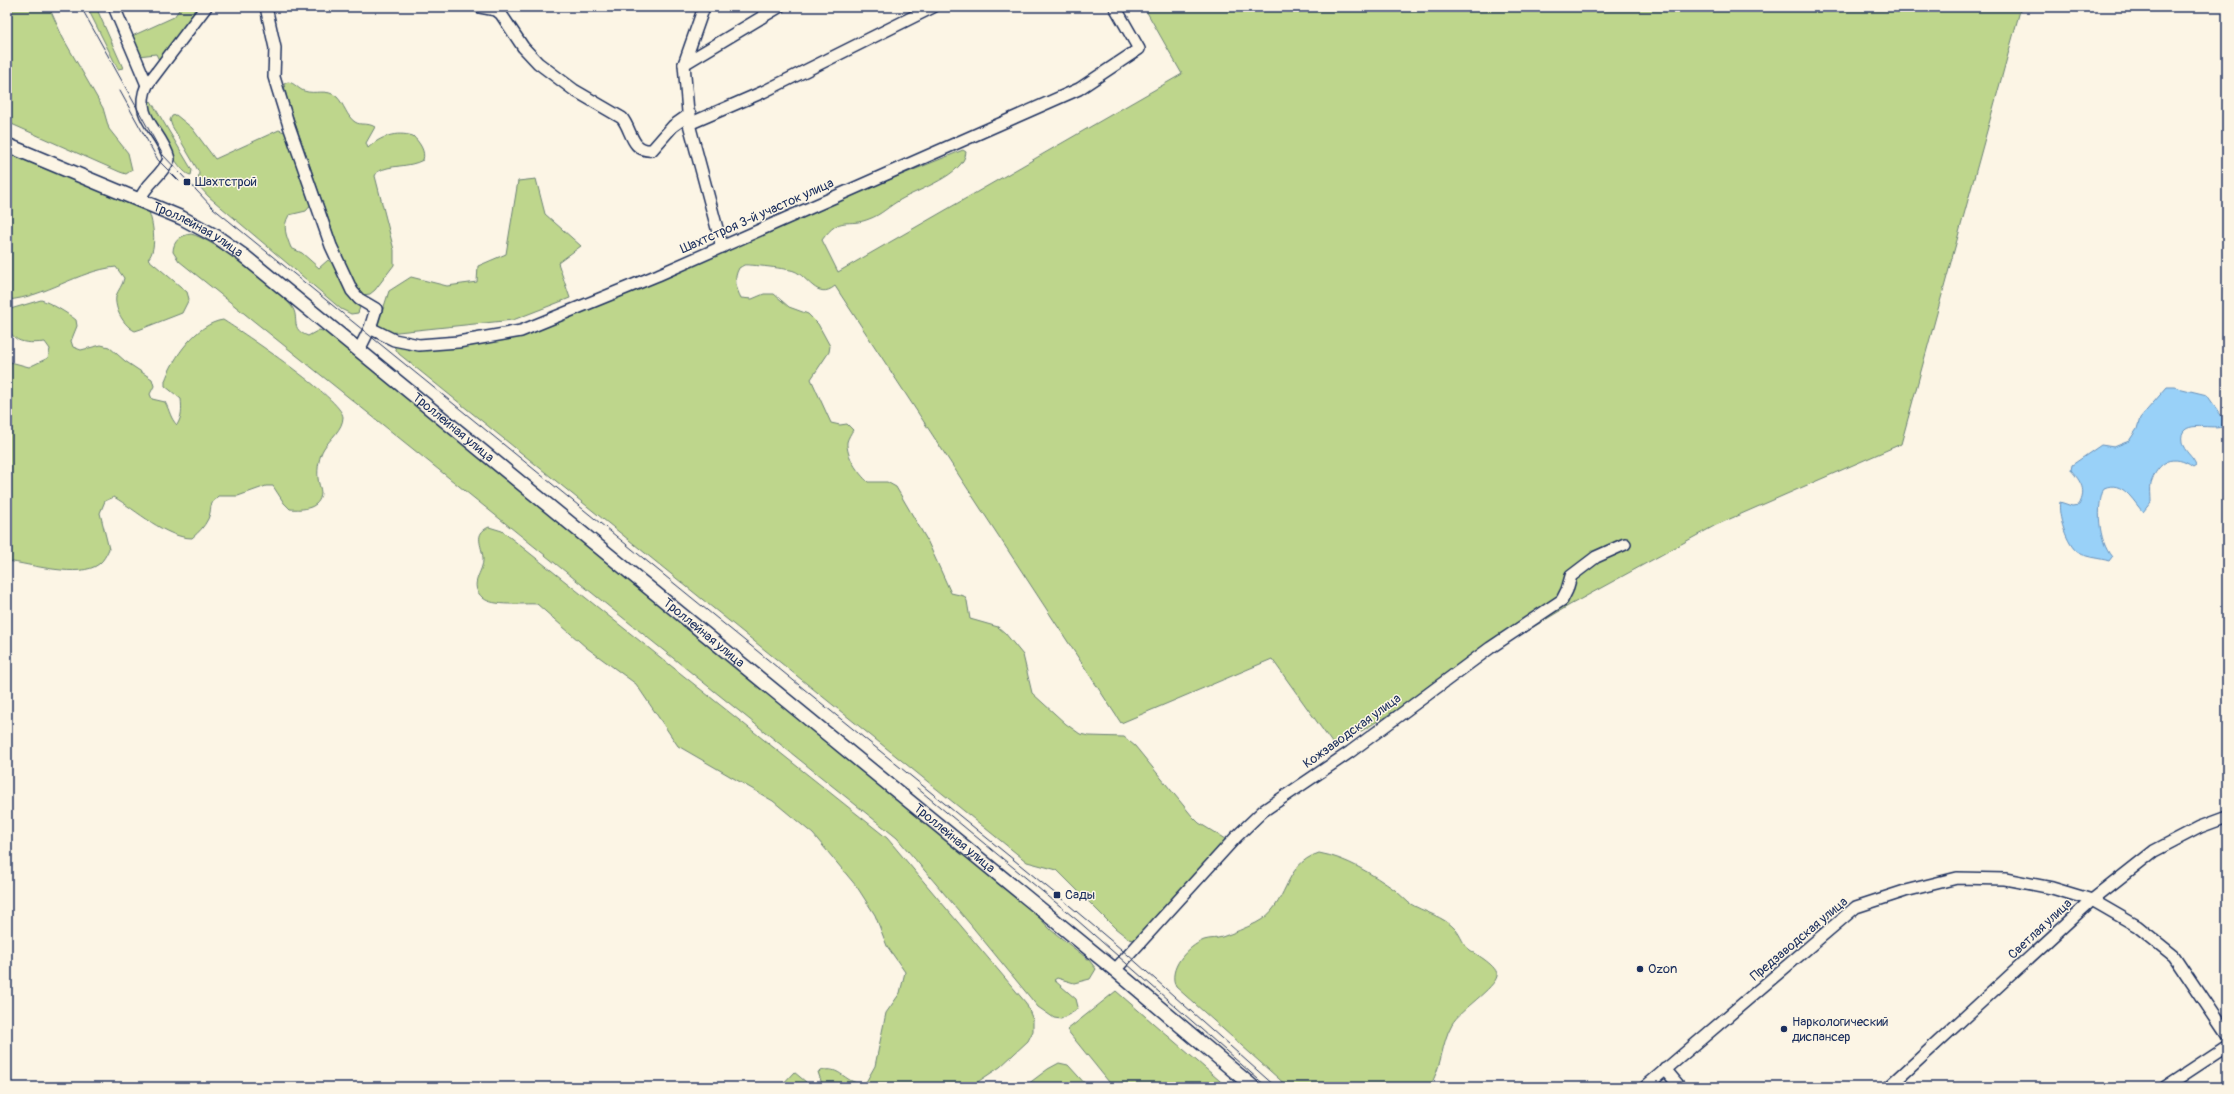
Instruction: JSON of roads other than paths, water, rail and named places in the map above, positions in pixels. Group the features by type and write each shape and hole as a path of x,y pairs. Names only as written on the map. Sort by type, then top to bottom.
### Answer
{"street":[{"path":"114,7 147,85"},
{"path":"139,201 145,188 165,167 169,159 142,107 141,101 147,85 206,7"},
{"path":"266,7 275,48 274,77 289,126 337,262 352,291 359,299 376,309 370,328 359,350"},
{"path":"480,7 496,10 501,14 523,47 561,81 622,118 626,123 632,141 642,149 652,150 673,126 763,92 933,7"},
{"path":"704,7 684,64 689,119 722,247"},
{"path":"684,64 779,7"},
{"name":"Шахтстроя 3-й участок улица","path":"370,328 394,340 419,344 458,342 521,331 658,275 1079,89 1139,49 1115,7"},
{"name":"Троллейная улица","path":"7,145 182,218 218,237 244,256 1115,970 1253,1087"},
{"name":"Кожзаводская улица","path":"1115,970 1259,815 1350,752 1490,648 1562,600 1568,590 1570,576 1596,557 1625,544"},
{"name":"Светлая улица","path":"1889,1087 2092,900 2154,851 2200,827 2227,817"},
{"name":"Предзаводская улица","path":"1645,1087 1856,907 1905,891 1957,878 2005,879 2052,888 2092,900 2137,926 2174,956 2227,1036"},
{"path":"2164,1087 2227,1046"},
{"path":"1665,1069 1680,1087"}],"water":[{"path":"2167,387 2174,387 2207,395 2223,418 2222,426 2196,426 2185,430 2182,435 2182,442 2196,465 2193,467 2179,460 2173,460 2162,465 2154,475 2151,483 2151,502 2143,512 2131,497 2122,489 2111,486 2104,488 2101,495 2099,514 2101,533 2107,550 2112,557 2109,561 2079,553 2075,550 2067,537 2059,507 2060,502 2072,506 2079,505 2083,495 2082,486 2078,478 2071,470 2072,465 2101,445 2114,447 2129,441 2137,429 2140,418"}],"tram line":[{"path":"81,7 163,155 213,208 1057,895 1128,955 1276,1087"},
{"path":"120,91 158,160 179,181"},
{"path":"917,788 1077,920 1267,1087"}],"place":[{"name":"Шахтстрой","path":"187,182"},
{"name":"Сады","path":"1057,895"},
{"name":"Ozon","path":"1640,969"},
{"name":"Наркологический диспансер","path":"1784,1029"}]}
